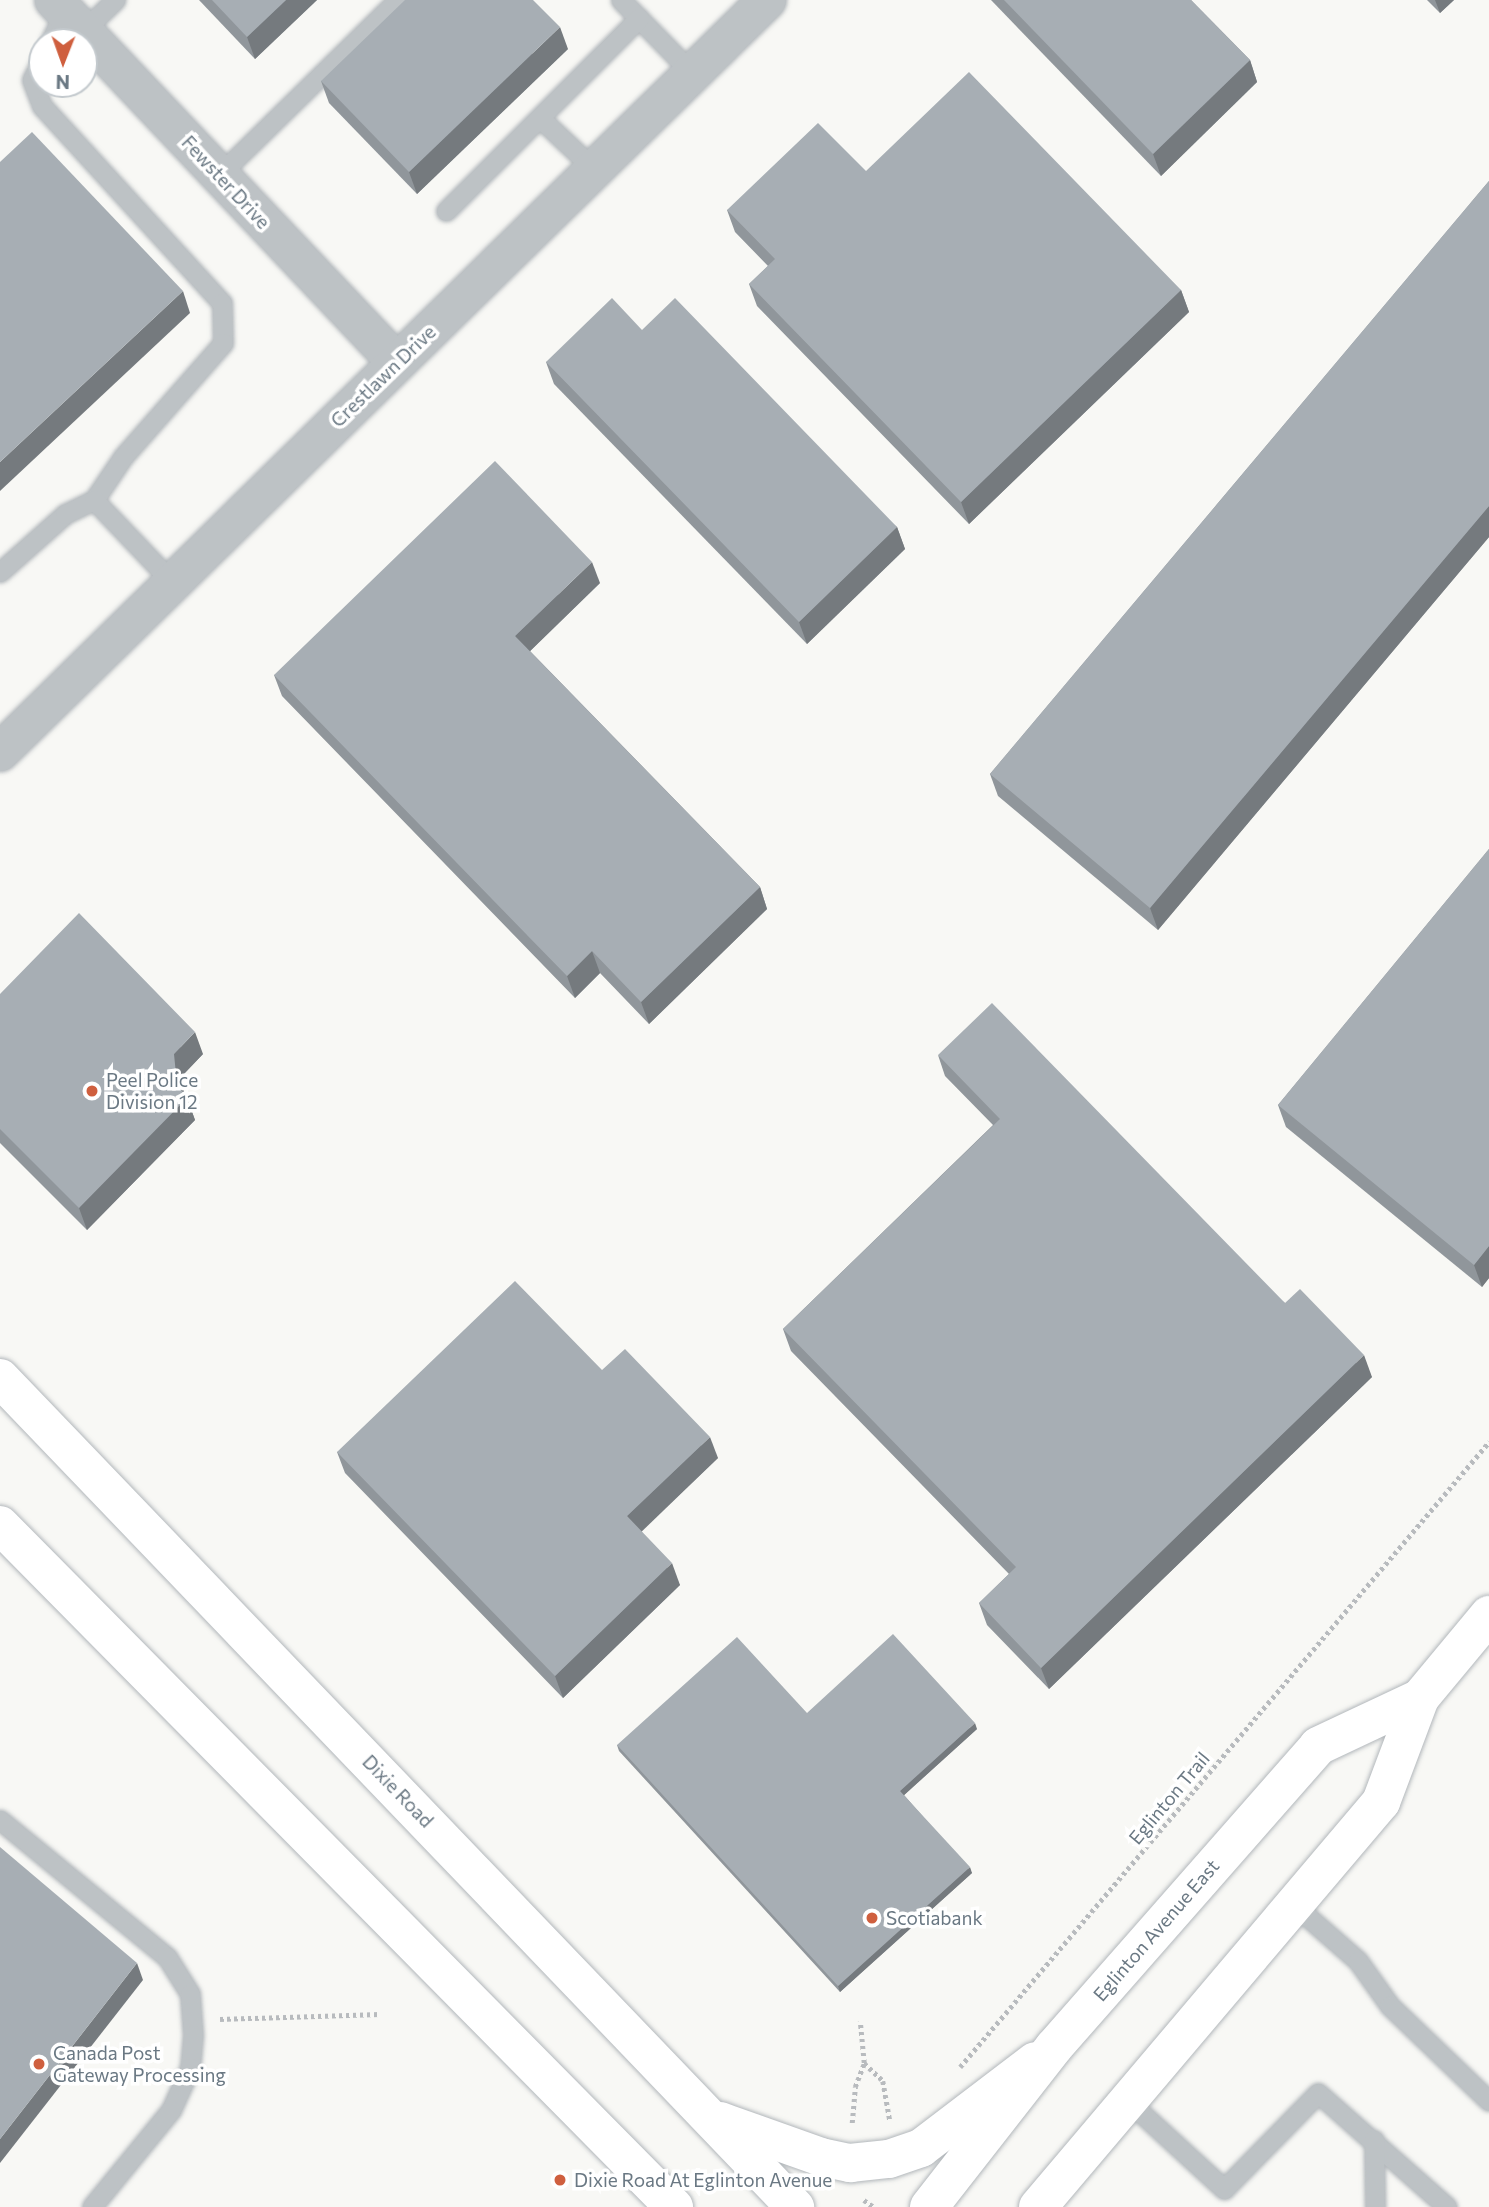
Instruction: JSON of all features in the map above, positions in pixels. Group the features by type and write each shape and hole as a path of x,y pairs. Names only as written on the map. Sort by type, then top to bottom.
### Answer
{"main road":[{"name":"Dixie Road","path":"0,1378 795,2207"},
{"path":"0,1525 674,2207"},
{"name":"Eglinton Avenue East","path":"1048,2198 1127,2100 1381,1802 1420,1698 1489,1615"},
{"name":"Eglinton Avenue East","path":"929,2207 1054,2047 1318,1746 1420,1698"},
{"path":"713,2119 821,2157 850,2163 889,2159 921,2148 1054,2047"},
{"path":"595,2125 643,2207"}],"street":[{"name":"Crestlawn Drive","path":"0,752 767,0"},
{"name":"Fewster Drive","path":"63,21 219,175 397,363"}],"lane":[{"path":"63,21 115,0"},
{"path":"219,175 398,0"},
{"path":"621,0 692,73"},
{"path":"446,211 541,119 639,18"},
{"path":"0,572 65,514 94,500 123,457 223,343 222,303 155,226 60,129 39,98"},
{"path":"541,119 594,169"},
{"path":"94,500 173,583"},
{"path":"0,1820 167,1957 190,1994 190,2068 172,2110 92,2207"},
{"path":"1293,1904 1357,1961 1390,2006 1489,2101"},
{"path":"1127,2100 1225,2198 1318,2093 1447,2207"},
{"path":"1374,2140 1375,2207"}],"path":[{"name":"Eglinton Trail","path":"955,2073 1489,1442"},
{"path":"191,2020 380,2014"},
{"path":"851,2125 855,2087 864,2063 860,2021"},
{"path":"864,2063 883,2081 892,2132"}],"building":[{"path":"212,0 286,0 247,37"},
{"path":"405,0 533,0 560,27 409,172 321,81"},
{"path":"1004,0 1191,0 1250,60 1153,154"},
{"path":"969,72 1181,290 961,502 749,284 775,259 727,210 818,123 866,171"},
{"path":"32,132 183,291 0,462 0,162"},
{"path":"1489,181 1489,506 1150,908 990,774"},
{"path":"612,298 642,330 675,298 897,527 799,622 546,362"},
{"path":"495,461 592,562 515,636 760,887 641,1002 592,951 567,976 274,675"},
{"path":"1489,849 1489,1246 1474,1265 1278,1105"},
{"name":"Peel Police Division 12","path":"79,913 195,1032 174,1054 177,1084 187,1098 79,1208 0,1129 0,994"},
{"path":"992,1003 1285,1303 1300,1289 1364,1355 1041,1668 979,1603 1016,1567 783,1329 1000,1119 938,1055"},
{"path":"515,1281 602,1370 625,1349 710,1437 627,1516 672,1563 555,1676 337,1452"},
{"path":"893,1634 975,1723 900,1791 970,1867 838,1986 617,1745 737,1637 807,1713"},
{"name":"Canada Post Gateway Processing","path":"0,1847 137,1963 0,2139"}],"place":[{"name":"Peel Police Division 12","path":"92,1091"},
{"name":"Scotiabank","path":"872,1918"},
{"name":"Canada Post Gateway Processing","path":"39,2064"},
{"name":"Dixie Road At Eglinton Avenue","path":"560,2180"}]}
